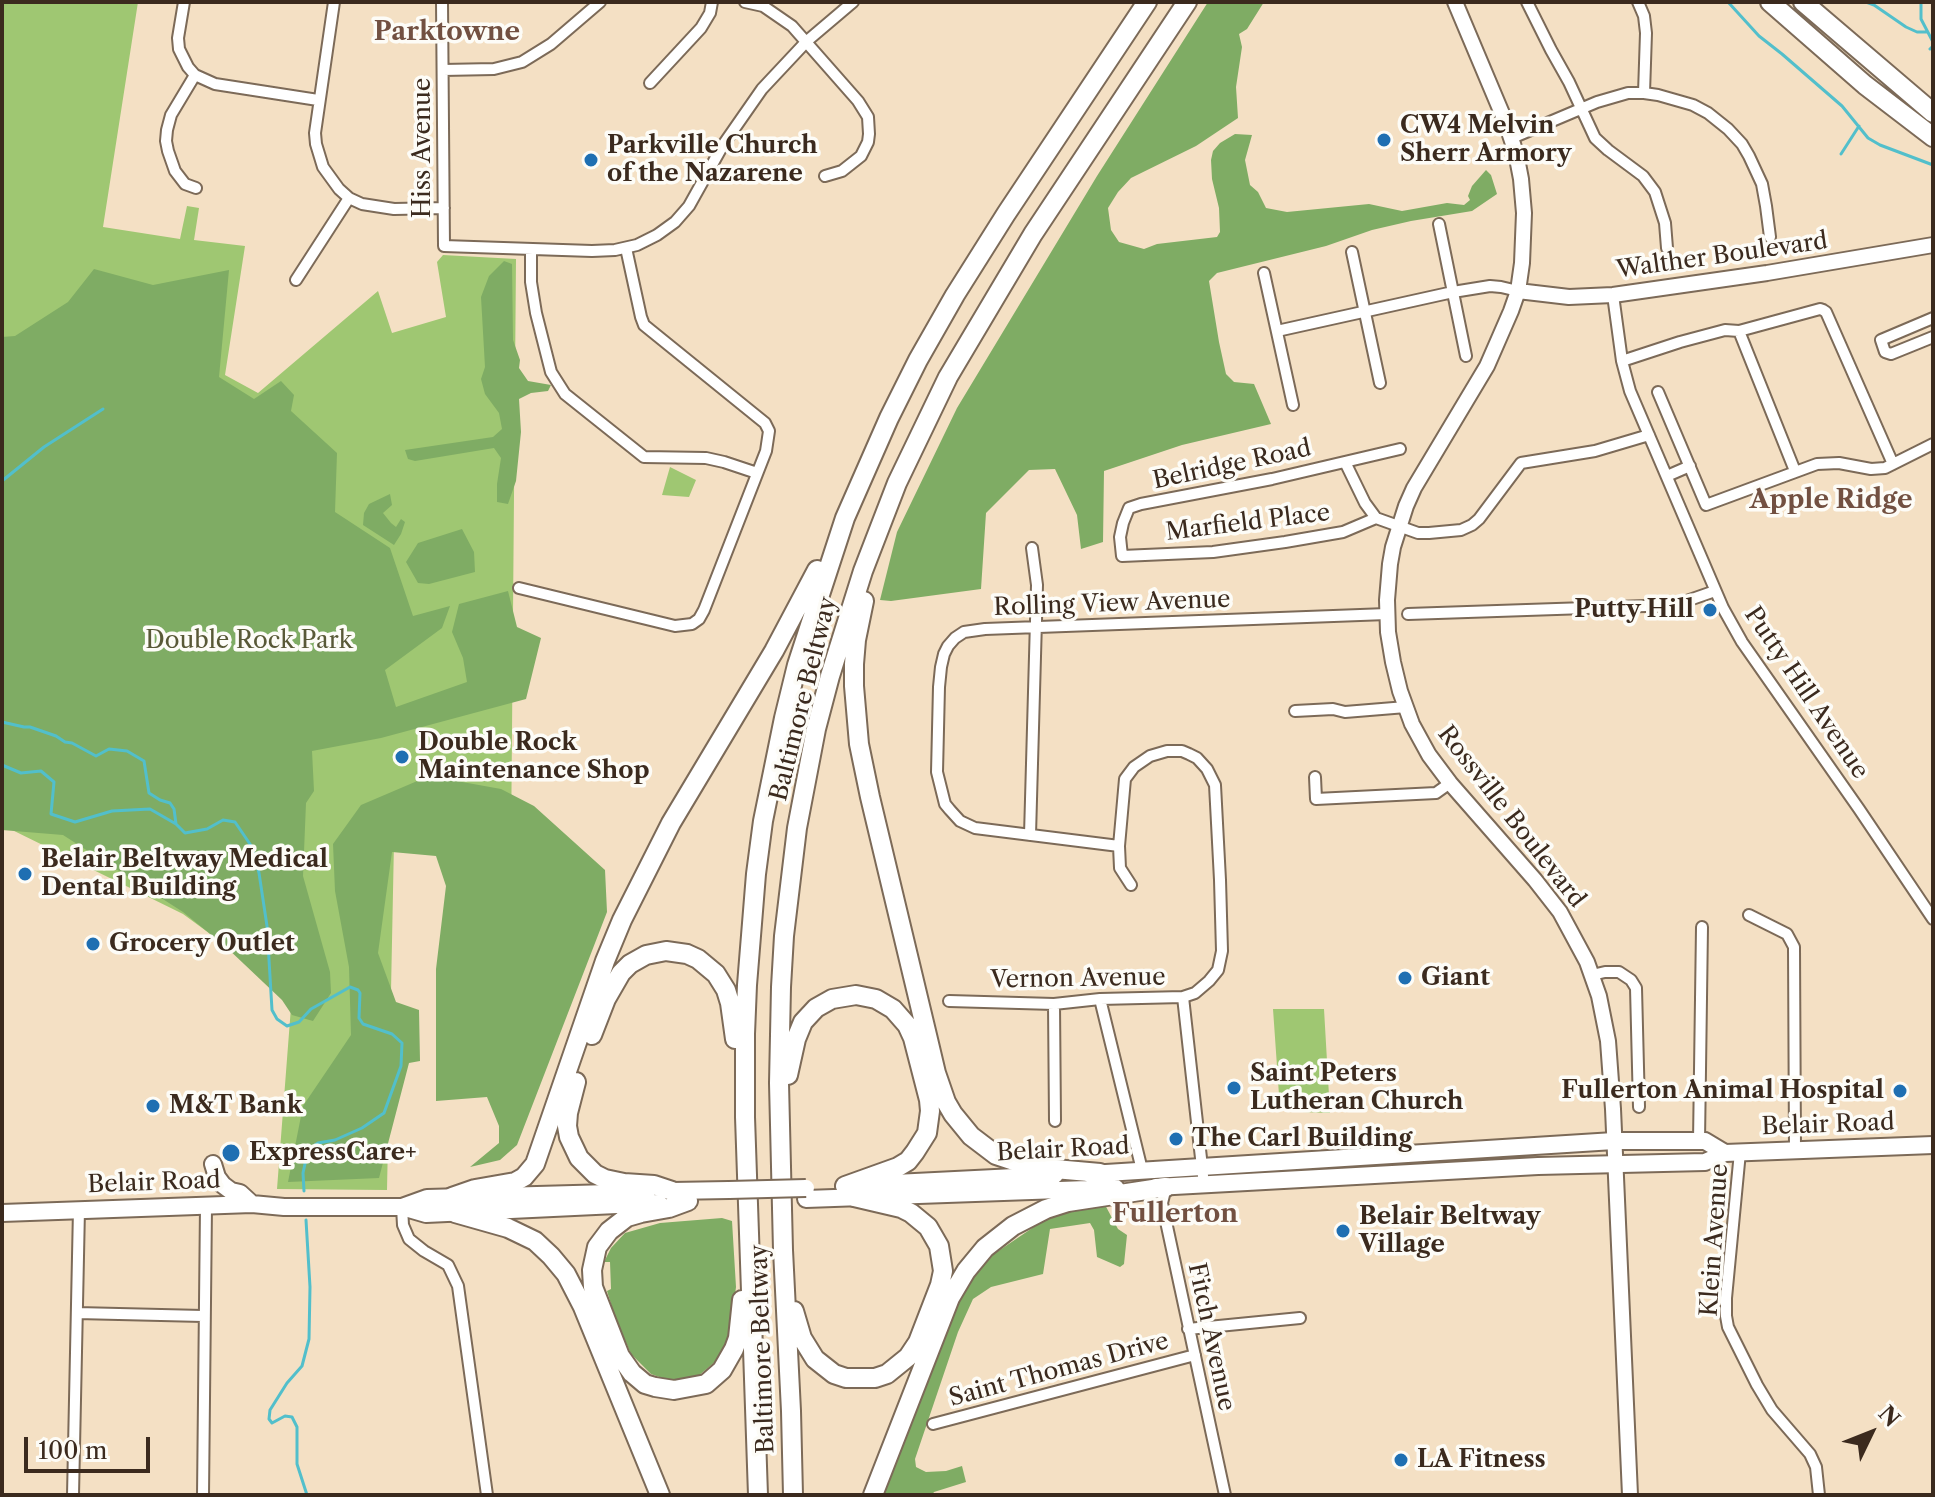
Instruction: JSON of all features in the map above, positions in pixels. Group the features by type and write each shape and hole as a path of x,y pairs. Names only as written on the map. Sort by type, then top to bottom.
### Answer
{"highway":[{"name":"Baltimore Beltway","path":"758,1495 745,1117 747,985 763,821 797,665 845,518 918,360 1006,214 1147,2"},
{"name":"Baltimore Beltway","path":"793,1495 783,1250 781,987 797,828 816,729 845,625 877,533 948,377 1033,234 1187,2"},
{"path":"1770,2 1865,85 1933,137"},
{"path":"1803,2 1933,113"},
{"path":"1865,85 1882,107 1933,151"},
{"path":"948,377 901,485 860,615 854,686 859,744 936,1073 953,1114 983,1146 1013,1162 1032,1167 1100,1173"},
{"path":"453,1205 475,1189 515,1182 535,1164 622,920 671,823 774,651 845,518"},
{"path":"672,1191 654,1185 615,1181 595,1174 579,1158 569,1137 568,1113 597,1019 613,984 630,964 646,955 677,952 698,959 722,982 730,1003 745,1117"},
{"path":"781,1113 796,1039 803,1022 816,1008 832,999 856,995 876,999 901,1016 913,1038 929,1100 927,1133 908,1161 850,1191"},
{"path":"873,1495 950,1298 985,1248 1013,1226 1046,1209 1068,1202 1166,1187"},
{"path":"783,1250 796,1319 815,1359 824,1368 846,1378 875,1378 898,1367 918,1342 940,1285 943,1271 939,1246 928,1227 911,1213 850,1191"},
{"path":"688,1201 627,1217 602,1238 594,1258 593,1287 598,1304 620,1356 645,1384 664,1390 686,1389 706,1384 722,1370 738,1338 748,1237"},
{"path":"453,1205 535,1241 566,1274 583,1307 660,1495"}],"main road":[{"path":"1455,2 1512,138 1521,179 1524,239 1518,291"},
{"name":"Walther Boulevard","path":"1518,291 1569,297 1613,295 1933,245"},
{"name":"Rossville Boulevard","path":"1518,291 1487,366 1414,488 1399,526 1390,564 1387,614 1393,662 1406,707 1429,755 1554,904 1573,933 1592,975 1603,1011 1608,1041 1614,1141 1630,1495"},
{"name":"Belair Road","path":"2,1213 252,1204 402,1207 426,1214 453,1205 672,1191 729,1195 850,1191 1614,1141 1705,1141 1732,1152"},
{"name":"Belair Road","path":"850,1191 1166,1187 1538,1166 1705,1162 1732,1152 1933,1145"},
{"path":"213,1164 223,1185 240,1193 252,1204"},
{"name":"Belair Road","path":"453,1205 688,1201 729,1195"}],"street":[{"path":"184,2 179,49 195,75 215,84 318,100"},
{"path":"334,2 315,133 319,156 330,178 349,198 362,204 380,208 444,208"},
{"name":"Hiss Avenue","path":"442,2 444,246 531,250"},
{"path":"443,70 494,69 522,62 551,44 600,2"},
{"path":"650,83 701,28 710,13 712,2"},
{"path":"745,2 763,6 792,26 858,101 868,117 868,142 861,156 842,171 825,176"},
{"path":"757,473 706,458 644,457 565,394 551,372 536,313 531,282 531,250 604,251 626,248 657,235 683,214 723,145 770,80 807,41 853,2"},
{"path":"1527,2 1599,143 1643,176 1655,192 1665,223 1667,248"},
{"path":"1638,2 1646,33 1644,93"},
{"path":"195,75 171,115 166,141 175,171 185,184 196,188"},
{"path":"1512,138 1615,96 1644,93 1698,107 1717,119 1737,138 1749,156 1762,184 1770,237"},
{"path":"296,280 349,198"},
{"path":"1439,224 1466,356"},
{"path":"519,588 675,626 692,624 704,610 766,451 768,427 644,325 626,248"},
{"path":"1352,252 1380,383"},
{"path":"1264,273 1293,405"},
{"path":"1277,331 1453,292 1490,286 1518,291"},
{"name":"Putty Hill Avenue","path":"1613,295 1622,361 1630,391 1715,591 1742,642 1933,919"},
{"path":"1622,361 1725,330 1739,331 1823,310 1893,464"},
{"path":"1933,318 1881,340 1885,352 1891,354 1933,337"},
{"path":"1739,331 1795,471"},
{"path":"1658,392 1706,505 1795,471 1826,463 1880,469 1933,444"},
{"path":"1376,518 1418,533 1461,530 1479,519 1521,463 1595,451 1649,435"},
{"name":"Belridge Road","path":"1122,556 1120,537 1129,508 1400,449"},
{"name":"Belridge Road","path":"1345,462 1376,518"},
{"path":"1667,476 1690,466"},
{"name":"Marfield Place","path":"1122,556 1213,552 1285,542 1343,532 1376,518"},
{"path":"1030,835 1037,585 1032,548"},
{"path":"1408,614 1675,605 1715,591"},
{"name":"Rolling View Avenue","path":"1119,846 975,828 966,825 945,804 937,772 939,687 946,649 955,638 964,632 985,629 1387,614"},
{"path":"1295,711 1333,709 1345,712 1406,707"},
{"name":"Vernon Avenue","path":"949,1001 1054,1004 1100,999 1183,997 1195,993 1209,981 1218,970 1222,951 1215,785 1197,758 1182,751 1167,751 1143,759 1130,771 1124,786 1120,868 1131,885"},
{"path":"1315,777 1316,799 1436,793 1450,783"},
{"path":"1749,915 1787,934 1794,947 1795,1150"},
{"path":"1699,1141 1702,927"},
{"path":"1592,975 1619,972 1636,988 1639,1107"},
{"path":"1183,997 1204,1185"},
{"path":"1100,999 1142,1170"},
{"path":"1054,1004 1055,1121"},
{"name":"Klein Avenue","path":"1732,1152 1726,1298 1728,1327 1772,1410 1810,1454 1816,1467 1819,1495"},
{"name":"Fitch Avenue","path":"1166,1187 1162,1203 1225,1495"},
{"path":"203,1495 206,1206"},
{"path":"402,1207 403,1225 409,1239 448,1265 458,1286 487,1495"},
{"path":"73,1495 79,1209"},
{"path":"77,1313 203,1316"},
{"path":"1188,1329 1300,1318"},
{"name":"Saint Thomas Drive","path":"933,1424 1195,1355"}],"green space":[{"name":"Double Rock Park","path":"2,2 138,2 103,227 180,239 187,206 199,208 194,240 245,246 225,375 258,393 378,291 392,333 446,317 437,262 443,255 516,259 511,849 394,842 387,1190 277,1189 292,994 183,914 2,825"},
{"path":"1208,2 1264,2 1247,29 1239,34 1242,47 1236,87 1238,118 1196,146 1131,178 1108,208 1111,230 1119,242 1144,249 1157,244 1217,237 1220,232 1219,208 1211,160 1213,151 1220,143 1235,134 1252,135 1245,160 1250,185 1258,192 1266,208 1287,212 1369,204 1402,211 1447,203 1464,205 1470,200 1468,196 1472,186 1486,170 1491,175 1497,194 1472,211 1372,230 1326,246 1217,273 1209,281 1226,374 1234,382 1254,384 1271,424 1182,445 1104,471 1103,542 1081,549 1077,515 1055,469 1029,470 986,513 981,589 880,600 897,532 957,408 1097,176"},
{"path":"504,261 512,264 513,340 520,360 519,368 528,381 551,385 548,391 531,393 519,399 521,432 516,481 508,504 497,502 501,458 494,448 415,461 408,459 405,450 493,437 502,429 499,413 485,394 481,379 485,367 481,297 489,276"},
{"path":"94,269 153,285 229,270 219,377 254,399 281,381 294,395 291,411 337,453 335,512 390,548 413,616 450,606 442,628 385,670 396,707 467,682 463,658 452,632 459,604 508,591 517,627 541,638 526,699 381,738 312,751 314,791 306,803 303,876 330,972 331,993 313,1021 292,1015 282,1000 225,946 183,912 63,835 2,830 2,337 15,336 68,302"},
{"path":"670,467 696,480 689,497 662,495"},
{"path":"390,494 392,505 383,513 396,527 401,519 405,522 394,545 363,525 369,504"},
{"path":"462,529 474,552 475,572 429,584 418,583 406,562 418,543"},
{"path":"429,776 501,789 534,806 605,870 607,912 517,1145 500,1160 470,1167 499,1143 499,1126 487,1097 436,1101 436,969 446,886 436,856 392,852 378,953 396,1002 419,1010 420,1061 409,1063 379,1178 288,1182 303,1106 351,1035 349,967 335,891 333,844 361,805"},
{"path":"1273,1009 1324,1009 1330,1113 1302,1112 1300,1095 1279,1095"},
{"path":"1104,1203 1118,1229 1127,1235 1124,1264 1120,1267 1097,1257 1094,1230 1090,1223 1050,1229 1043,1274 991,1287 973,1299 958,1332 915,1459 916,1467 926,1472 962,1466 966,1482 932,1495 882,1495 968,1283 994,1254 1050,1216"},
{"path":"722,1218 732,1221 736,1287 730,1335 722,1356 697,1377 673,1382 651,1374 631,1354 615,1317 607,1291 611,1289 610,1262 604,1262 611,1248 625,1233 660,1223"}],"waterway":[{"path":"1728,2 1759,36 1842,106 1868,138 1933,165"},
{"path":"1866,2 1906,27 1926,32"},
{"path":"1921,2 1921,19 1933,42"},
{"path":"1930,49 1933,46"},
{"path":"1841,154 1859,126"},
{"path":"2,481 44,447 103,409"},
{"path":"2,722 56,736 96,756 109,749 127,751 144,761 149,793 170,803 176,824"},
{"path":"2,765 21,773 41,771 54,782 51,814 75,822 112,811 150,809 185,833 207,829 223,820 235,822 252,847 259,873 267,926 272,1010 277,1019 287,1026 299,1022 311,1009 350,987 360,993 359,1018 363,1024 392,1034 402,1043 401,1066 384,1113 362,1128 335,1140 318,1143 308,1150 303,1173 304,1191"},
{"path":"306,1220 309,1339 302,1366 270,1410 269,1419 272,1423 285,1416 292,1417 297,1427 297,1464 307,1495"}],"place":[{"name":"CW4 Melvin Sherr Armory","path":"1384,140"},
{"name":"Parkville Church of the Nazarene","path":"591,160"},
{"name":"Putty Hill","path":"1710,610"},
{"name":"Double Rock Maintenance Shop","path":"402,757"},
{"name":"Belair Beltway Medical Dental Building","path":"25,874"},
{"name":"Grocery Outlet","path":"93,944"},
{"name":"Giant","path":"1405,978"},
{"name":"Saint Peters Lutheran Church","path":"1234,1088"},
{"name":"Fullerton Animal Hospital","path":"1900,1091"},
{"name":"M&T Bank","path":"153,1106"},
{"name":"The Carl Building","path":"1176,1139"},
{"name":"ExpressCare+","path":"231,1153"},
{"name":"Belair Beltway Village","path":"1343,1231"},
{"name":"LA Fitness","path":"1401,1460"}],"district":[{"name":"Parktowne","path":"447,32"},
{"name":"Apple Ridge","path":"1831,500"},
{"name":"Fullerton","path":"1175,1214"}]}
